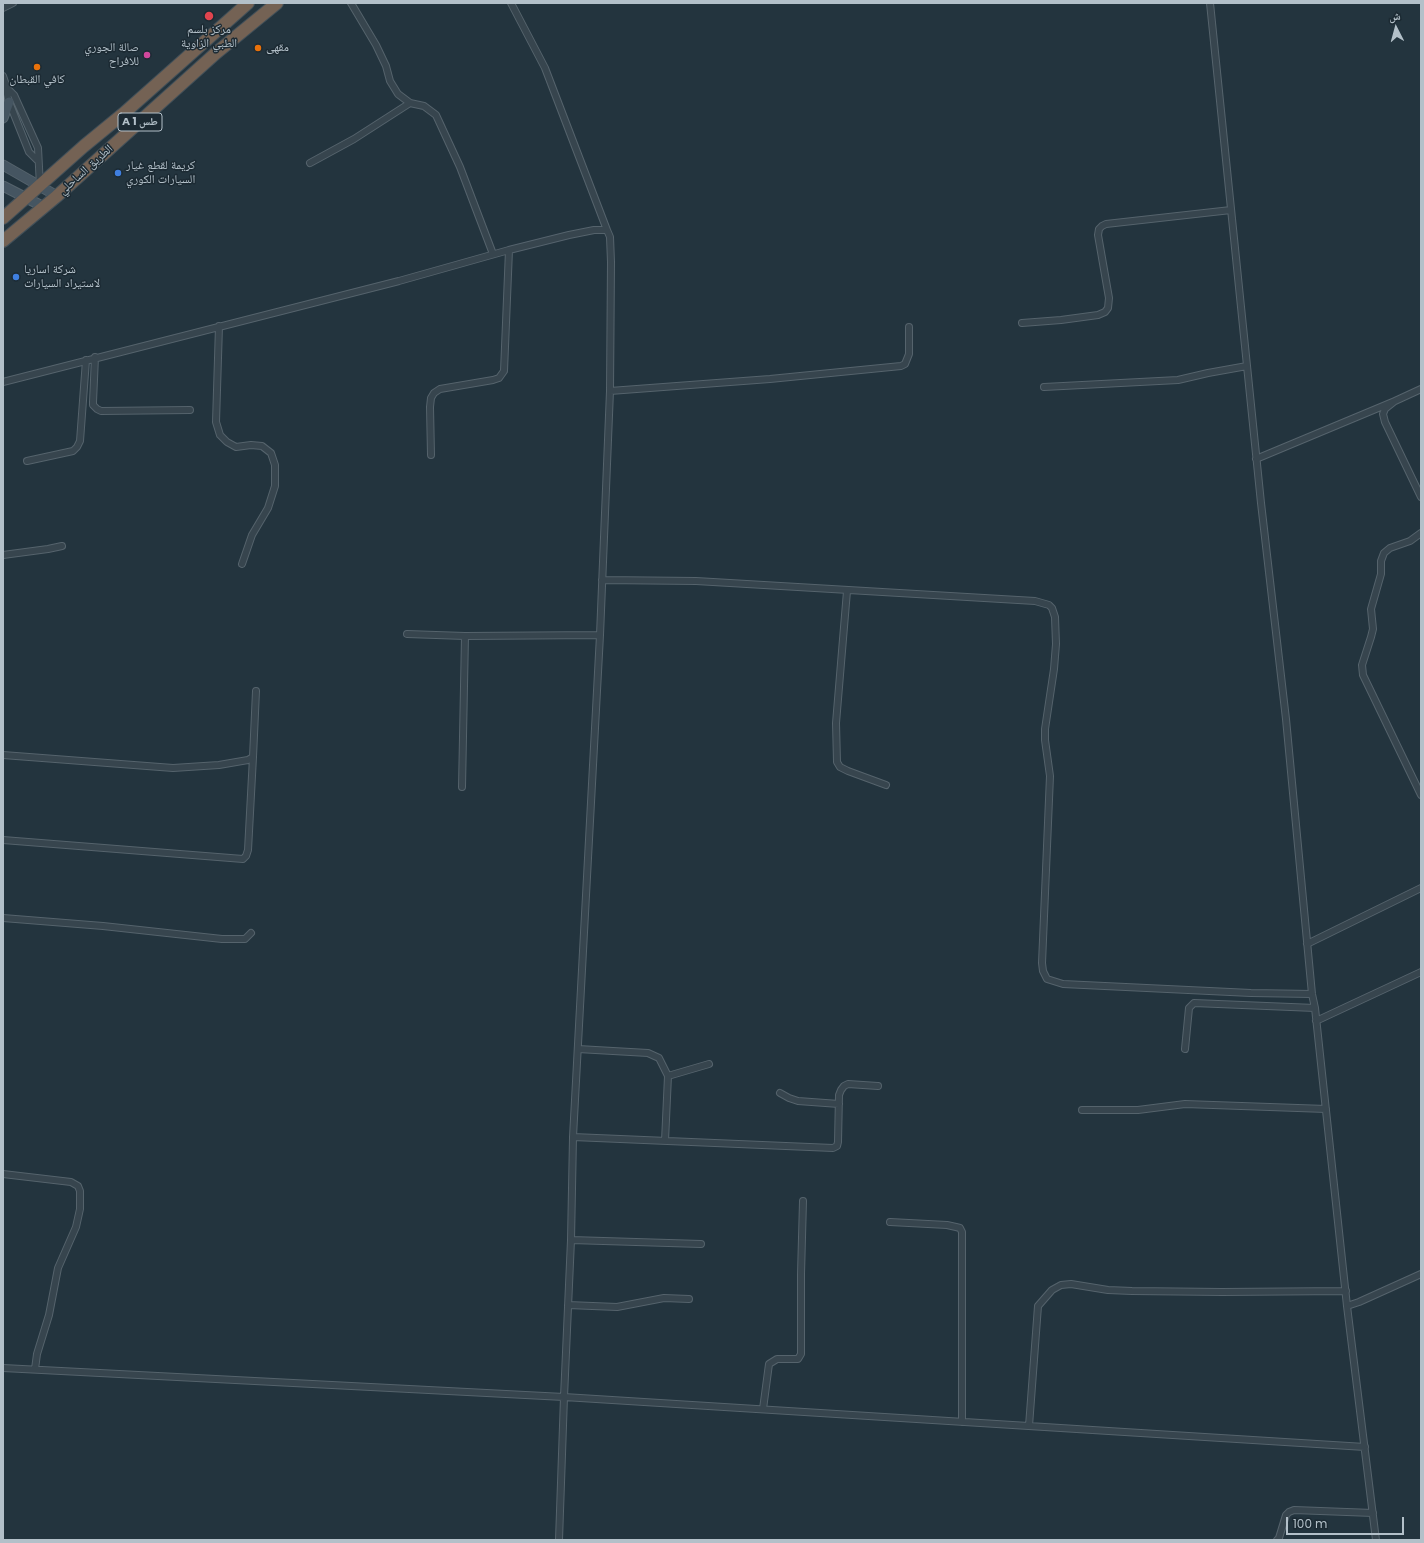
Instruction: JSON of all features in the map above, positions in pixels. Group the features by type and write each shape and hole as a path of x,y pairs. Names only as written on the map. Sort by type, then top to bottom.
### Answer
{"highway":[{"name":"الطريق الساحلي","path":"3,218 248,3"},
{"name":"الطريق الساحلي","path":"3,241 57,196 216,53 277,3"}],"main road":[{"path":"3,118 9,102"},
{"path":"3,165 57,196"},
{"path":"3,186 44,207"}],"street":[{"path":"3,8 13,3"},
{"path":"351,3 376,45 386,66 390,81 398,94 410,104 424,106 436,115 460,166 493,254"},
{"path":"511,3 545,68 610,237 611,245 610,391 600,635 573,1137 571,1240 559,1540"},
{"path":"1210,3 1256,459 1286,719 1312,994 1315,1008 1347,1306 1376,1540"},
{"path":"3,76 8,88 14,95 34,140 38,152 37,160 40,169 40,186"},
{"path":"8,88 7,94 9,102 29,152 37,160"},
{"path":"310,163 354,139 410,104"},
{"path":"1022,323 1098,315 1108,308 1109,298 1098,235 1099,229 1102,226 1106,224 1231,210"},
{"path":"3,382 399,281 493,254 594,230 607,230"},
{"path":"431,455 430,407 434,393 440,389 493,380 499,378 504,370 509,250"},
{"path":"219,326 216,422 220,435 227,442 236,447 251,445 262,446 271,454 274,465 275,486 273,493 268,508 252,535 242,564"},
{"path":"610,391 770,379 901,366 905,364 909,354 909,327"},
{"path":"95,358 93,405 97,409 101,411 190,410"},
{"path":"27,461 73,451 77,447 80,441 86,360"},
{"path":"1044,387 1178,380 1247,366"},
{"path":"1256,459 1421,389"},
{"path":"1395,401 1385,408 1383,414 1421,497"},
{"path":"1421,534 1410,541 1390,548 1384,553 1381,561 1381,574 1371,609 1373,629 1362,665 1363,675 1421,795"},
{"path":"3,555 62,546"},
{"path":"602,580 696,581 1035,601 1044,603 1052,608 1055,624 1054,663 1045,734 1050,776 1042,963 1043,972 1047,979 1063,984 1251,993 1312,994"},
{"path":"848,590 836,723 837,762 840,767 848,772 886,785"},
{"path":"407,634 464,636 600,635"},
{"path":"462,787 464,636"},
{"path":"3,840 245,858 248,850 256,691"},
{"path":"3,754 173,768 219,765 253,758"},
{"path":"1307,944 1421,888"},
{"path":"3,918 103,926 222,939 245,939 251,933"},
{"path":"1316,1021 1421,972"},
{"path":"1184,1049 1189,1008 1194,1003 1315,1008"},
{"path":"578,1049 648,1053 659,1058 668,1076 665,1140"},
{"path":"668,1076 708,1064"},
{"path":"573,1137 833,1148 837,1146 838,1142 839,1095 844,1086 848,1084 878,1086"},
{"path":"780,1093 798,1101 839,1104"},
{"path":"1082,1110 1138,1110 1185,1104 1326,1109"},
{"path":"3,1174 71,1182 78,1186 80,1191 80,1209 76,1226 58,1268 49,1315 37,1354 35,1369"},
{"path":"763,1409 769,1364 777,1359 798,1359 801,1354 803,1201"},
{"path":"890,1222 956,1227 960,1228 962,1232 962,1422"},
{"path":"571,1240 701,1244"},
{"path":"1347,1306 1421,1274"},
{"path":"1029,1426 1038,1306 1052,1290 1062,1285 1071,1284 1108,1290 1126,1291 1346,1291"},
{"path":"568,1305 617,1307 664,1298 689,1299"},
{"path":"3,1368 564,1397 1365,1448"},
{"path":"1277,1540 1279,1538 1286,1515 1294,1510 1373,1513"}],"place":[{"name":"مركز بلسم الطبي الزاوية","path":"209,16"},
{"name":"مقهى","path":"258,48"},
{"name":"صالة الجوري للافراح","path":"147,55"},
{"name":"كافي القبطان","path":"37,67"},
{"name":"كريمة لقطع غيار السيارات الكوري","path":"118,173"},
{"name":"شركة اساريا لاستيراد السيارات","path":"16,277"}]}
